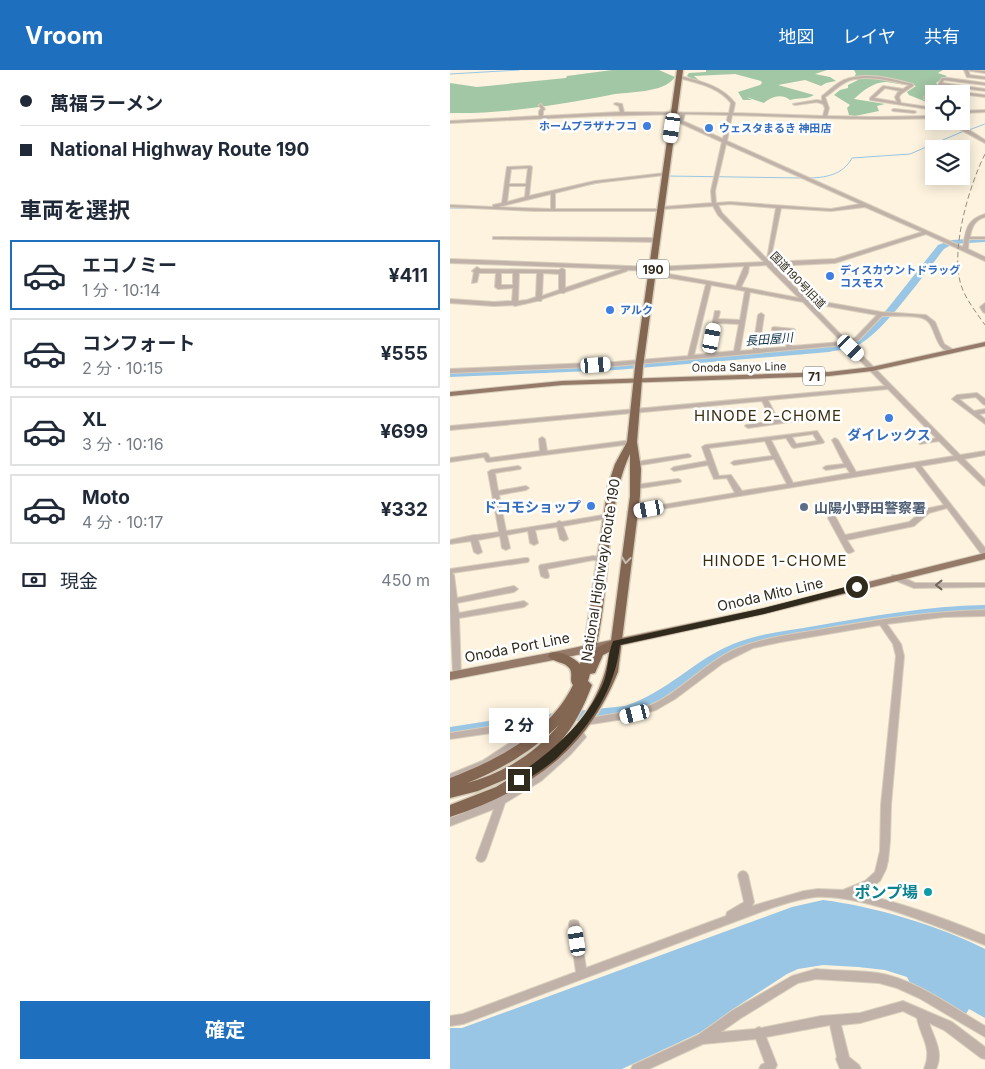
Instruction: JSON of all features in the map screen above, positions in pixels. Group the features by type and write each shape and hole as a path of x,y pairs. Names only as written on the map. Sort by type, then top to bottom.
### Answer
{"highway":[{"name":"National Highway Route 190","path":"450,784 502,760 567,721 612,672 635,483 632,442 640,380 640,363 680,74"},
{"name":"National Highway Route 190","path":"450,811 482,799 519,780 555,754 590,648 614,479 624,453 632,442"},
{"path":"614,479 626,475 635,483"},
{"path":"450,793 492,781 518,769 546,749 567,721 596,655 604,648 616,643"},
{"path":"554,656 570,662 577,669 578,674 567,721"}],"main road":[{"name":"Onoda Sanyo Line","path":"640,380 800,377 872,369 985,344"},
{"path":"450,389 560,379 623,378 640,380"},
{"path":"450,394 527,386 640,380"},
{"name":"Onoda Mito Line","path":"590,648 764,611 985,554"},
{"name":"Onoda Port Line","path":"454,676 590,648"}],"street":[{"path":"966,70 968,76 985,78"},
{"path":"971,70 985,72"},
{"path":"680,74 727,96 733,103 713,191 714,203"},
{"path":"847,74 849,81"},
{"path":"825,118 826,103 823,97 839,84 849,81 874,78 912,85 903,90 897,97 899,103"},
{"path":"947,85 939,84 945,79 985,84"},
{"path":"903,90 884,87 870,99 925,107"},
{"path":"970,88 985,90"},
{"path":"970,97 985,100"},
{"path":"970,98 985,100"},
{"path":"793,116 793,103 826,103"},
{"path":"616,104 621,104 622,113"},
{"path":"541,105 543,109 541,110 541,116"},
{"path":"911,118 917,106"},
{"path":"894,110 914,112"},
{"path":"970,112 985,111"},
{"path":"450,122 622,113 731,114 852,119 925,117"},
{"path":"683,113 681,122 985,259"},
{"path":"966,130 985,142"},
{"path":"504,203 509,168 530,167 527,198"},
{"path":"494,208 496,204 612,179 665,175"},
{"path":"507,185 528,185"},
{"path":"553,192 553,210"},
{"path":"450,206 553,210 661,209 714,203 832,210 866,205"},
{"name":"国道190号旧道","path":"714,203 722,217 984,482"},
{"path":"768,264 779,206"},
{"path":"965,250 973,219 985,215"},
{"path":"652,271 746,264 835,262 925,233"},
{"path":"495,238 656,240"},
{"path":"968,240 985,238"},
{"path":"450,261 630,268 884,315 915,315 927,318 932,322 942,345 952,351"},
{"path":"474,282 475,272 480,263"},
{"path":"738,289 746,271 746,264"},
{"path":"562,292 561,272 564,266"},
{"path":"450,302 516,304 539,300 630,268"},
{"path":"475,272 561,272"},
{"path":"498,272 498,287 515,286"},
{"path":"516,273 516,304"},
{"path":"539,300 540,273"},
{"path":"691,357 709,284"},
{"path":"737,353 748,290"},
{"path":"985,305 983,307 985,310"},
{"path":"709,355 717,312"},
{"path":"756,351 761,315"},
{"path":"450,371 640,363 709,355 848,345 884,315"},
{"path":"716,321 743,322"},
{"path":"783,330 785,322"},
{"path":"774,329 792,330 790,349"},
{"path":"775,337 791,338"},
{"path":"450,428 888,387"},
{"path":"985,403 978,395 957,397 955,399 985,422"},
{"path":"764,399 776,422"},
{"path":"973,413 985,411"},
{"path":"748,426 811,417"},
{"path":"739,493 729,476 716,478 705,447 788,436"},
{"path":"542,439 544,453"},
{"path":"767,439 791,485"},
{"path":"835,440 854,475"},
{"path":"922,442 941,440"},
{"path":"450,460 486,455 488,460 632,442"},
{"path":"523,446 524,456"},
{"path":"632,512 985,453"},
{"path":"635,464 671,457 688,456"},
{"path":"734,462 776,457"},
{"path":"674,469 711,462"},
{"path":"916,464 985,554"},
{"path":"826,468 849,465"},
{"path":"506,548 491,472 518,468"},
{"path":"635,483 678,481"},
{"path":"496,493 526,488"},
{"path":"844,538 911,524 926,511 948,506"},
{"path":"450,542 559,522 609,516"},
{"path":"832,518 850,551"},
{"path":"559,522 564,539"},
{"path":"531,528 534,543"},
{"path":"474,537 478,552"},
{"path":"545,576 543,567 593,558 603,559"},
{"path":"454,676 455,616 450,573 525,559"},
{"path":"894,577 914,586 985,586"},
{"path":"452,601 514,590"},
{"path":"455,616 524,604"},
{"path":"510,607 512,616"},
{"path":"450,736 567,721 623,717 646,710 674,694 721,660 750,647 770,641 946,613 985,613"},
{"path":"845,894 872,882 880,875 882,866 900,656 897,644 882,622"},
{"path":"450,778 485,763 567,721"},
{"path":"450,822 501,801 550,770 582,737 567,721"},
{"path":"481,858 501,801"},
{"path":"726,920 749,902 743,875"},
{"path":"450,1021 463,1019 726,920 793,897 817,893 845,894 885,904 985,940"},
{"path":"574,924 582,974"},
{"path":"637,1069 702,1039 737,1014 796,979 816,974 879,978 899,984 923,994 985,1032"},
{"path":"702,1039 860,1018 903,1006 948,1026 985,1054"},
{"path":"922,1014 924,1029 935,1054 935,1060 930,1069"},
{"path":"834,1020 844,1064 855,1069"},
{"path":"759,1032 771,1065 765,1069"}],"green space":[{"path":"612,70 659,70 675,77 662,86 645,91 531,108 491,112 450,113 450,83 477,87 566,78 567,76"},
{"path":"706,70 827,70 815,74 830,77 836,81 821,86 805,80 778,85 814,95 790,100 776,97 764,103 746,97 752,100 743,100 738,92 760,85 761,81 735,74 694,76 702,83 700,83 687,76 689,73 706,72"},
{"path":"854,70 943,70 938,73 947,76 936,83 938,85 925,85 925,101 909,95 907,92 916,86 911,84 878,83 869,87 854,99 885,104 877,106 879,111 855,116 849,115 847,108 850,105 834,95 858,80 853,78 856,74"}],"water":[{"path":"823,900 863,907 906,918 948,932 985,949 985,1018 969,1009 966,1014 910,983 907,977 885,970 823,965 798,969 787,974 701,1032 622,1069 450,1069 450,1028 462,1028 792,907"}],"waterway":[{"path":"450,74 519,70"},
{"path":"970,130 985,124"},
{"path":"807,178 839,172 852,158 910,154 964,131"},
{"path":"667,176 802,178"},
{"path":"588,185 603,182"},
{"path":"450,208 467,208"},
{"name":"長田屋川","path":"450,374 616,367 829,349 852,345 867,336 891,310 941,247 952,242 985,240"},
{"path":"450,732 508,723 625,711 654,700 716,657 761,639 899,616 963,609 985,609"}],"railway":[{"path":"985,154 967,200 958,254 958,271 961,285 985,325"}],"place":[{"name":"ホームプラザナフコ","path":"647,126"},
{"name":"ウェスタまるき 神田店","path":"709,128"},
{"name":"ディスカウントドラッグ コスモス","path":"830,276"},
{"name":"アルク","path":"610,310"},
{"name":"ダイレックス","path":"889,418"},
{"name":"ドコモショップ","path":"591,506"},
{"name":"山陽小野田警察署","path":"804,507"},
{"name":"ポンプ場","path":"928,892"}],"district":[{"name":"HINODE 2-CHOME","path":"768,415"},
{"name":"HINODE 1-CHOME","path":"775,560"}],"route":[{"path":"519,780 555,754 585,722 607,685 614,663 616,643 764,611 857,587"}]}
